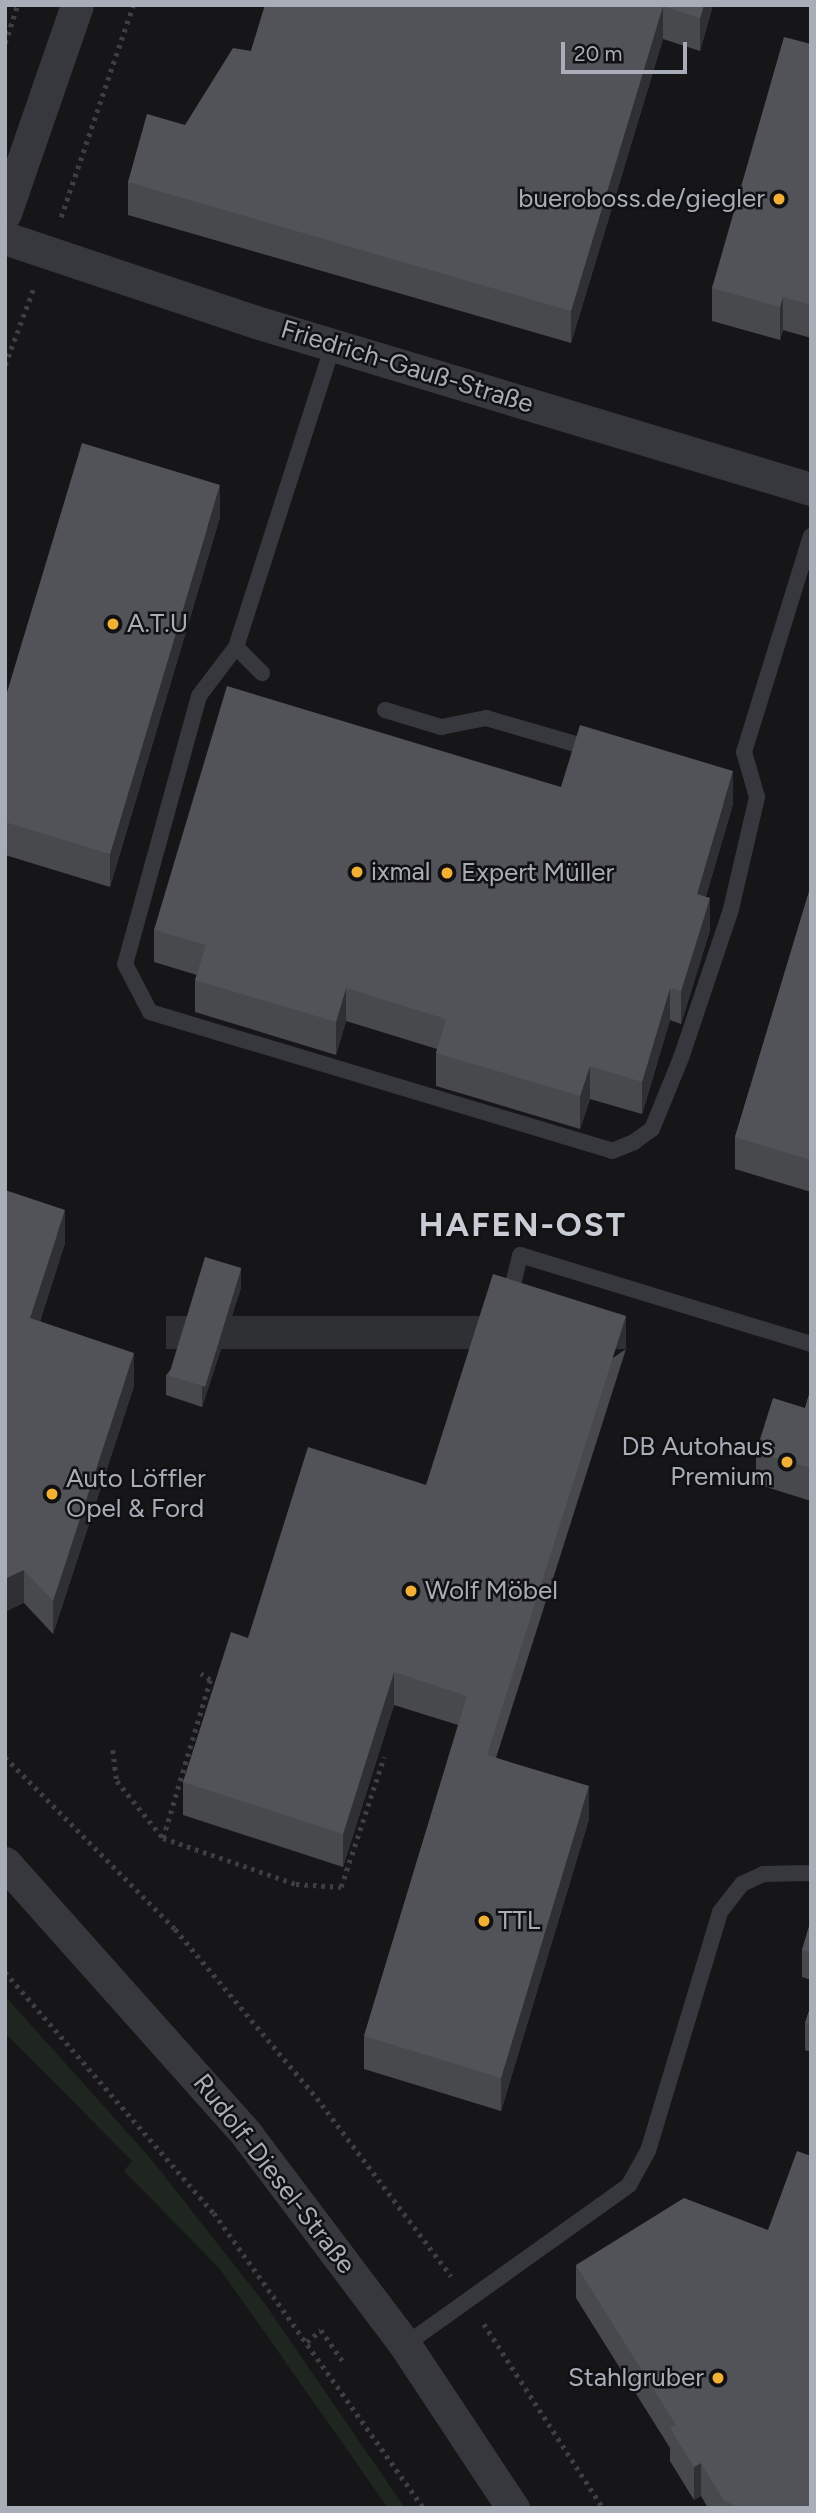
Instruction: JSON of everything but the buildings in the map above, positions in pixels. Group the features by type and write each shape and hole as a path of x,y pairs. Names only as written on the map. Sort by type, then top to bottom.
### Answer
{"street":[{"path":"5,213 78,5"},
{"name":"Friedrich-Gauß-Straße","path":"5,237 47,254 333,345 811,489"},
{"name":"Rudolf-Diesel-Straße","path":"5,1863 247,2135 405,2345 513,2508"}],"lane":[{"path":"333,345 236,647 199,696 125,964 150,1012 612,1151 652,1129 681,1058 751,828 757,797 739,773 811,536"},
{"path":"236,647 262,673"},
{"path":"385,710 442,727 486,718 617,756"},
{"path":"512,1287 520,1255 811,1344"},
{"path":"405,2345 629,2185 648,2151 720,1912 742,1884 763,1874 811,1873"}],"path":[{"path":"5,43 18,5"},
{"path":"5,365 47,254 133,5"},
{"path":"163,1839 210,1680 201,1674"},
{"path":"113,1750 117,1781 163,1839 296,1884 341,1887 384,1757"},
{"path":"5,1757 175,1930 317,2098 468,2300 603,2508"},
{"path":"5,1972 128,2108 277,2295 424,2508"},
{"path":"307,2342 321,2330 342,2360"}],"shaded area":[{"path":"5,1996 151,2159 265,2304 405,2508 388,2508 220,2269 124,2171 132,2161 5,2033"}],"place":[{"name":"bueroboss.de/giegler","path":"779,199"},
{"name":"A.T.U","path":"113,624"},
{"name":"ixmal","path":"357,872"},
{"name":"Expert Müller","path":"447,873"},
{"name":"DB Autohaus Premium","path":"787,1462"},
{"name":"Auto Löffler Opel & Ford","path":"52,1494"},
{"name":"Wolf Möbel","path":"411,1591"},
{"name":"TTL","path":"484,1921"},
{"name":"Stahlgruber","path":"718,2378"}],"district":[{"name":"HAFEN-OST","path":"523,1225"}]}
